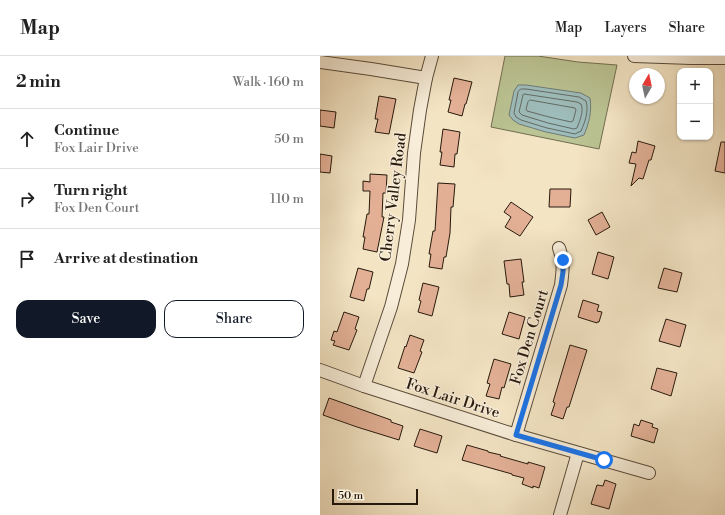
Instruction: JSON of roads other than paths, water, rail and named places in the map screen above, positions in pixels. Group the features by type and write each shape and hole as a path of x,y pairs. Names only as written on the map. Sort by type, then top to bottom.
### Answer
{"street":[{"name":"Cherry Valley Road","path":"364,386 391,306 402,264 409,220 414,153 420,110 432,56"},
{"path":"634,56 725,58"},
{"path":"320,62 426,78"},
{"name":"Fox Den Court","path":"516,435 561,285 563,260 559,248"},
{"name":"Fox Lair Drive","path":"320,370 364,386 516,435 649,473"},
{"path":"560,515 578,453"}],"water":[{"path":"518,85 581,93 590,98 590,117 584,135 575,138 546,132 519,124 513,120 509,115 514,91"}]}
